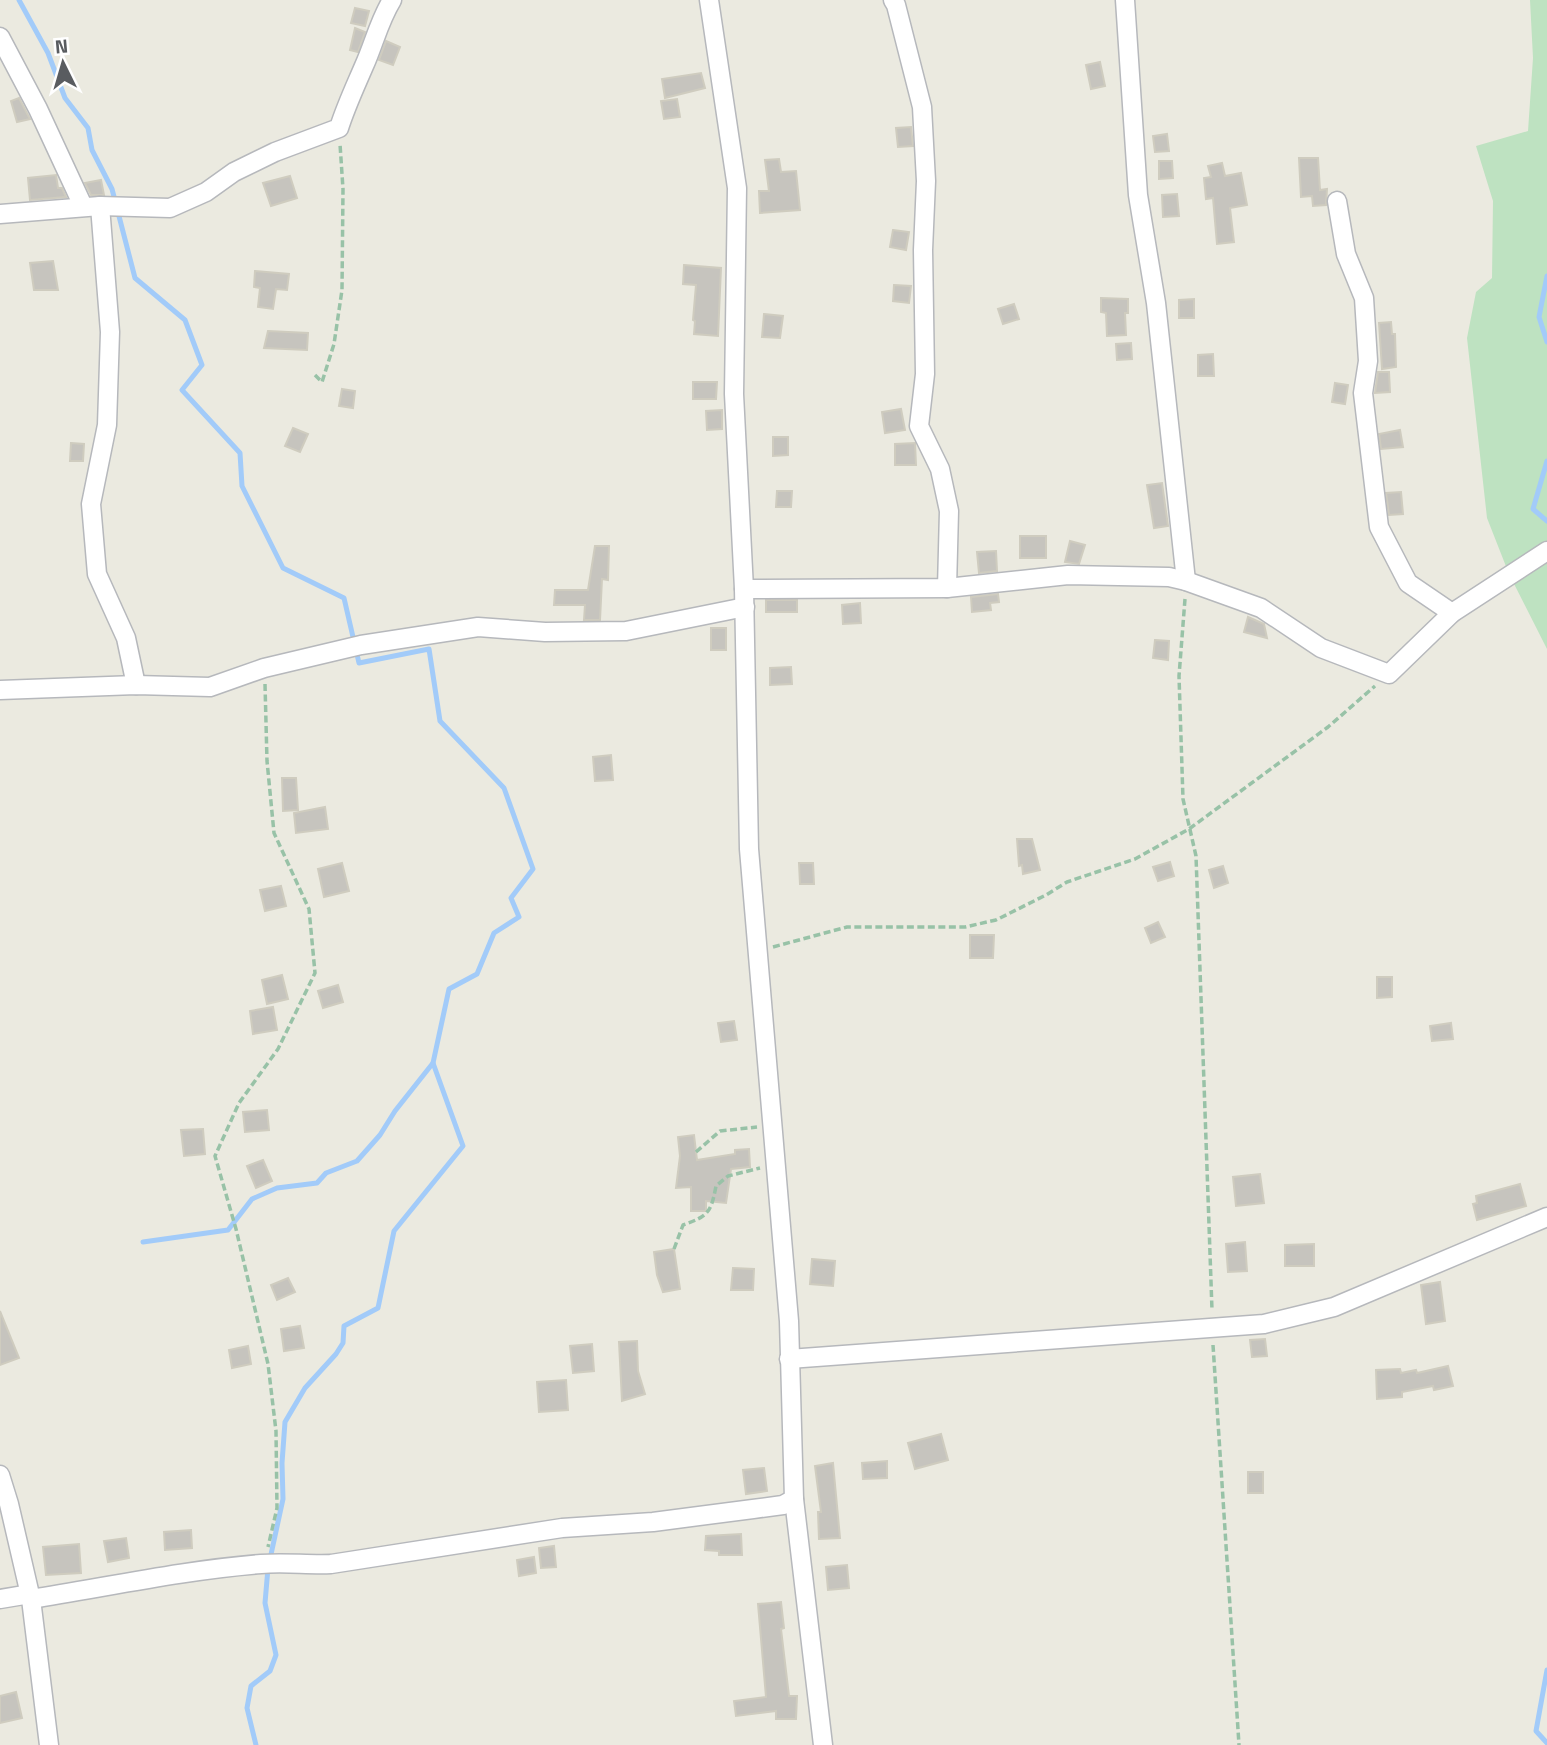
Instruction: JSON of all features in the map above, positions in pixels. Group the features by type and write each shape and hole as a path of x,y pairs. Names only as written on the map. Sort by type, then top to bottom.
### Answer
{"street":[{"path":"0,214 92,206 170,208 206,192 234,172 275,152 339,128 380,20 392,0"},
{"path":"709,0 737,188 734,394 745,598 749,849 789,1321 794,1499 823,1745"},
{"path":"893,0 922,107 926,181 923,250 925,374 919,426 940,468 949,511 947,588"},
{"path":"1125,0 1138,195 1156,303 1186,581"},
{"path":"0,37 92,206 110,332 107,425 91,504 97,574 125,638 136,685"},
{"path":"1338,201 1346,254 1364,298 1368,360 1363,393 1379,527 1409,583 1452,613"},
{"path":"0,690 136,685 210,687 264,668 360,645 478,627 545,632 626,631 745,598 947,588 1068,575 1145,576 1186,581 1261,608 1321,648 1389,674 1452,613 1547,551"},
{"path":"789,1359 1264,1324 1334,1307 1547,1217"},
{"path":"0,1475 31,1596 49,1745"},
{"path":"0,1599 264,1564 331,1564 562,1528 653,1522 783,1505 794,1499"}],"path":[{"path":"315,374 322,382 334,344 342,290 343,189 339,128"},
{"path":"1186,581 1179,676 1183,799 1196,856 1212,1328 1239,1745"},
{"path":"264,668 267,761 274,833 309,909 315,973 278,1049 239,1103 215,1156 236,1229 268,1364 276,1431 277,1508 264,1564"},
{"path":"758,951 847,927 965,926 996,920 1067,882 1135,859 1189,829 1328,727 1389,674"},
{"path":"696,1152 720,1131 772,1124"},
{"path":"674,1249 683,1225 703,1218 712,1208 716,1186 728,1176 775,1164"}],"green space":[{"path":"1530,0 1547,0 1547,649 1509,574 1487,518 1467,338 1476,292 1492,278 1493,201 1476,146 1528,131 1533,58"}],"building":[{"path":"355,8 369,11 365,26 351,23"},
{"path":"355,28 365,32 358,52 350,50"},
{"path":"386,41 400,47 393,65 379,60"},
{"path":"1100,62 1105,86 1091,89 1086,65"},
{"path":"701,73 705,88 665,98 662,79"},
{"path":"19,98 30,119 17,122 11,101"},
{"path":"677,99 680,117 664,119 661,101"},
{"path":"911,127 913,146 898,147 896,128"},
{"path":"1167,134 1169,151 1155,152 1153,136"},
{"path":"1299,158 1318,158 1320,190 1327,189 1326,205 1313,206 1312,196 1301,197"},
{"path":"779,159 781,172 796,171 800,210 760,213 759,191 769,191 765,160"},
{"path":"1159,161 1172,161 1173,178 1159,179"},
{"path":"1222,163 1225,176 1241,173 1247,205 1230,208 1234,242 1217,244 1213,198 1206,199 1204,178 1211,177 1208,166"},
{"path":"56,175 58,188 62,188 66,197 30,200 28,178"},
{"path":"290,176 297,198 271,206 263,183"},
{"path":"101,180 104,195 91,195 85,183"},
{"path":"1177,194 1179,216 1163,217 1162,195"},
{"path":"893,230 909,232 906,250 890,247"},
{"path":"53,261 58,290 34,290 30,263"},
{"path":"684,265 721,268 718,336 694,334 696,285 683,284"},
{"path":"255,271 289,274 287,290 276,289 273,309 258,307 260,288 254,287"},
{"path":"894,285 911,286 909,303 893,301"},
{"path":"1101,298 1128,299 1128,313 1125,313 1126,335 1107,336 1106,313 1101,312"},
{"path":"1194,299 1194,318 1179,318 1179,300"},
{"path":"1014,304 1019,319 1003,324 998,309"},
{"path":"764,314 783,316 780,338 762,337"},
{"path":"1391,322 1392,334 1395,334 1396,367 1382,369 1379,323"},
{"path":"268,331 308,333 307,350 264,348"},
{"path":"1131,343 1132,359 1117,360 1116,344"},
{"path":"1213,354 1214,376 1198,376 1198,355"},
{"path":"1378,372 1389,372 1390,392 1375,393"},
{"path":"693,382 717,382 716,399 693,399"},
{"path":"1335,383 1348,385 1345,404 1332,402"},
{"path":"342,389 355,391 353,408 339,406"},
{"path":"901,409 905,430 885,433 882,412"},
{"path":"722,410 722,429 707,430 706,411"},
{"path":"293,428 308,434 300,452 285,446"},
{"path":"1400,430 1403,447 1381,449 1379,434"},
{"path":"773,437 788,437 788,455 773,456"},
{"path":"71,443 84,444 83,461 70,461"},
{"path":"915,443 916,465 895,465 895,444"},
{"path":"1162,483 1168,526 1154,528 1147,485"},
{"path":"777,491 792,491 791,507 776,507"},
{"path":"1401,492 1403,514 1389,515 1386,493"},
{"path":"1020,536 1046,536 1046,558 1020,558"},
{"path":"1070,541 1085,545 1079,564 1065,562"},
{"path":"595,546 609,546 608,580 602,579 600,620 584,620 585,605 554,605 555,590 588,590"},
{"path":"996,551 997,571 979,573 977,552"},
{"path":"998,594 999,602 990,603 991,610 972,612 971,597"},
{"path":"766,600 797,600 797,612 766,612"},
{"path":"860,603 861,623 843,624 842,605"},
{"path":"1248,617 1264,624 1267,638 1244,632"},
{"path":"711,628 726,628 726,650 711,650"},
{"path":"1155,640 1169,641 1168,660 1153,658"},
{"path":"791,667 792,684 770,685 770,668"},
{"path":"611,755 613,780 595,781 593,757"},
{"path":"282,778 296,778 298,810 283,811"},
{"path":"325,807 328,829 296,833 294,813"},
{"path":"1017,839 1032,839 1040,870 1023,874 1022,865 1019,866"},
{"path":"1170,862 1174,876 1158,881 1153,867"},
{"path":"342,863 349,891 324,897 318,869"},
{"path":"799,863 813,863 814,884 800,884"},
{"path":"1223,866 1228,883 1214,888 1209,870"},
{"path":"281,886 286,906 265,911 260,890"},
{"path":"1158,922 1165,937 1151,943 1145,928"},
{"path":"970,935 994,935 993,958 970,958"},
{"path":"282,975 288,999 267,1004 262,980"},
{"path":"1377,977 1392,977 1392,997 1377,998"},
{"path":"338,985 343,1002 323,1008 318,991"},
{"path":"273,1007 277,1030 253,1034 250,1011"},
{"path":"734,1021 737,1040 721,1042 718,1023"},
{"path":"1451,1023 1453,1039 1432,1041 1430,1026"},
{"path":"267,1110 269,1130 245,1132 243,1112"},
{"path":"203,1129 205,1154 184,1156 181,1130"},
{"path":"694,1135 697,1160 749,1149 750,1167 731,1169 726,1203 706,1201 706,1211 691,1211 691,1187 676,1188 680,1156 678,1137"},
{"path":"263,1160 272,1181 256,1188 247,1166"},
{"path":"1260,1174 1264,1203 1236,1206 1233,1177"},
{"path":"1520,1184 1526,1206 1477,1220 1473,1204 1477,1203 1476,1196"},
{"path":"1245,1242 1247,1271 1228,1272 1226,1244"},
{"path":"1314,1244 1314,1266 1285,1266 1285,1245"},
{"path":"674,1249 680,1289 663,1292 657,1275 654,1252"},
{"path":"812,1259 835,1261 833,1286 810,1284"},
{"path":"733,1268 754,1269 753,1290 731,1290"},
{"path":"288,1278 295,1292 277,1300 271,1285"},
{"path":"1440,1282 1445,1321 1426,1324 1421,1285"},
{"path":"0,1311 19,1358 0,1365"},
{"path":"300,1326 304,1348 284,1351 281,1329"},
{"path":"1265,1339 1267,1356 1252,1357 1250,1340"},
{"path":"637,1341 638,1371 645,1394 622,1401 619,1342"},
{"path":"592,1344 594,1371 573,1373 570,1346"},
{"path":"248,1346 251,1364 232,1368 229,1350"},
{"path":"1448,1366 1453,1386 1434,1390 1433,1386 1402,1392 1402,1397 1377,1399 1376,1370 1400,1369 1401,1373 1416,1370 1417,1373"},
{"path":"566,1380 568,1410 539,1412 537,1382"},
{"path":"941,1434 948,1460 915,1469 908,1443"},
{"path":"887,1461 887,1478 863,1479 862,1463"},
{"path":"833,1463 840,1538 819,1539 818,1512 821,1512 815,1466"},
{"path":"764,1468 767,1491 746,1494 743,1470"},
{"path":"1248,1472 1263,1472 1263,1493 1248,1493"},
{"path":"191,1530 192,1548 165,1550 164,1532"},
{"path":"741,1534 742,1555 719,1555 719,1551 705,1550 706,1536"},
{"path":"126,1538 129,1558 108,1562 104,1541"},
{"path":"79,1544 81,1573 46,1575 43,1547"},
{"path":"554,1546 556,1567 541,1568 539,1548"},
{"path":"534,1557 536,1573 519,1576 517,1560"},
{"path":"847,1565 849,1588 828,1590 826,1567"},
{"path":"781,1602 784,1628 781,1629 789,1696 797,1696 796,1719 776,1719 776,1711 736,1716 734,1701 766,1697 758,1604"},
{"path":"16,1692 22,1718 0,1723 0,1696"}],"waterway":[{"path":"19,0 48,53 65,98 88,128 92,150 112,189 135,278 185,320 202,365 182,390 240,453 242,486 283,568 344,598 359,663 429,649 440,721 504,788 533,869 511,898 519,917 494,933 477,974 449,989 433,1063 463,1146 394,1231 378,1308 344,1326 343,1343 305,1388 285,1422 283,1499 270,1559"},
{"path":"1547,276 1539,317 1547,342"},
{"path":"1547,461 1533,509 1547,521"},
{"path":"143,1242 228,1230 252,1199 277,1188 317,1183 326,1173 357,1161 380,1135 395,1111 433,1063"},
{"path":"256,1745 247,1708 251,1686 270,1671 276,1655 265,1603 268,1568"},
{"path":"1547,1670 1536,1731 1547,1743"}]}
